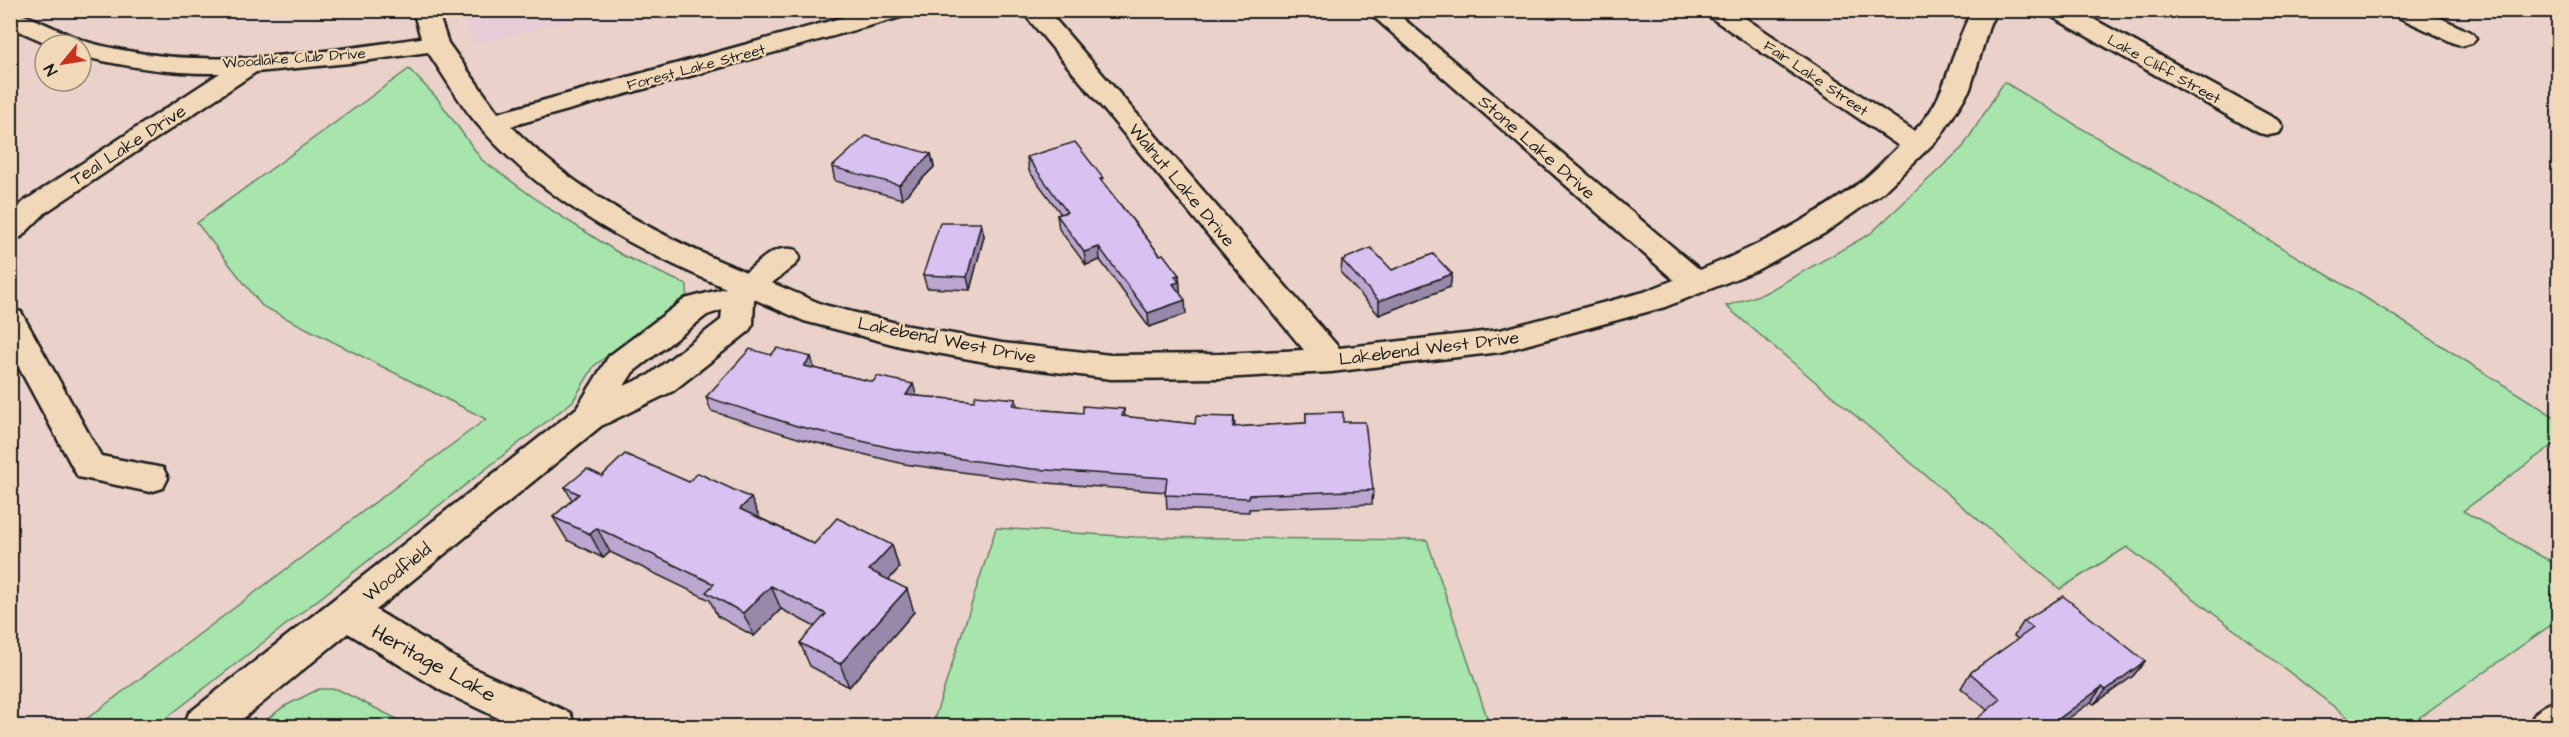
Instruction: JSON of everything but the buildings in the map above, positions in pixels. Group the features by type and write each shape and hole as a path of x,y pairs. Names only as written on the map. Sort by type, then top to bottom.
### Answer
{"street":[{"path":"15,25 56,10"},
{"name":"Lakebend West Drive","path":"424,10 435,43 484,114 528,159 595,209 744,290 904,336 1002,354 1111,367 1221,366 1331,360 1425,351 1512,338 1654,300 1744,264 1815,226 1873,186 1930,131 1957,89 1972,39 1986,10"},
{"name":"Forest Lake Street","path":"493,123 899,10"},
{"name":"Walnut Lake Drive","path":"1033,10 1331,360"},
{"name":"Stone Lake Drive","path":"1378,10 1696,282"},
{"name":"Fair Lake Street","path":"1716,10 1916,145"},
{"name":"Lake Cliff Street","path":"2058,10 2269,127"},
{"path":"2403,10 2463,38"},
{"path":"15,25 38,33"},
{"name":"Woodlake Club Drive","path":"93,51 126,58 167,62 251,64 367,53 435,43"},
{"name":"Teal Lake Drive","path":"10,230 36,206 251,64"},
{"path":"744,290 785,257"},
{"name":"Woodfield","path":"204,726 589,417 661,383 737,324 744,290"},
{"path":"10,320 90,468 150,478"},
{"name":"Heritage Lake","path":"346,612 456,679 555,726"},
{"path":"2548,726 2559,718"}],"shaded area":[{"path":"460,11 605,11 474,45"}],"green space":[{"path":"409,69 437,98 482,160 551,210 622,255 687,285 687,295 594,366 573,401 156,726 77,726 486,419 262,306 197,223"},
{"path":"2004,82 2361,295 2558,419 2558,441 2463,511 2558,566 2558,620 2407,726 2359,726 2127,547 2060,589 1726,306 1765,293 1870,234 1963,147"},
{"path":"996,528 1135,537 1427,540 1490,726 932,726"},
{"path":"319,689 337,689 411,726 259,726 283,707"}]}
